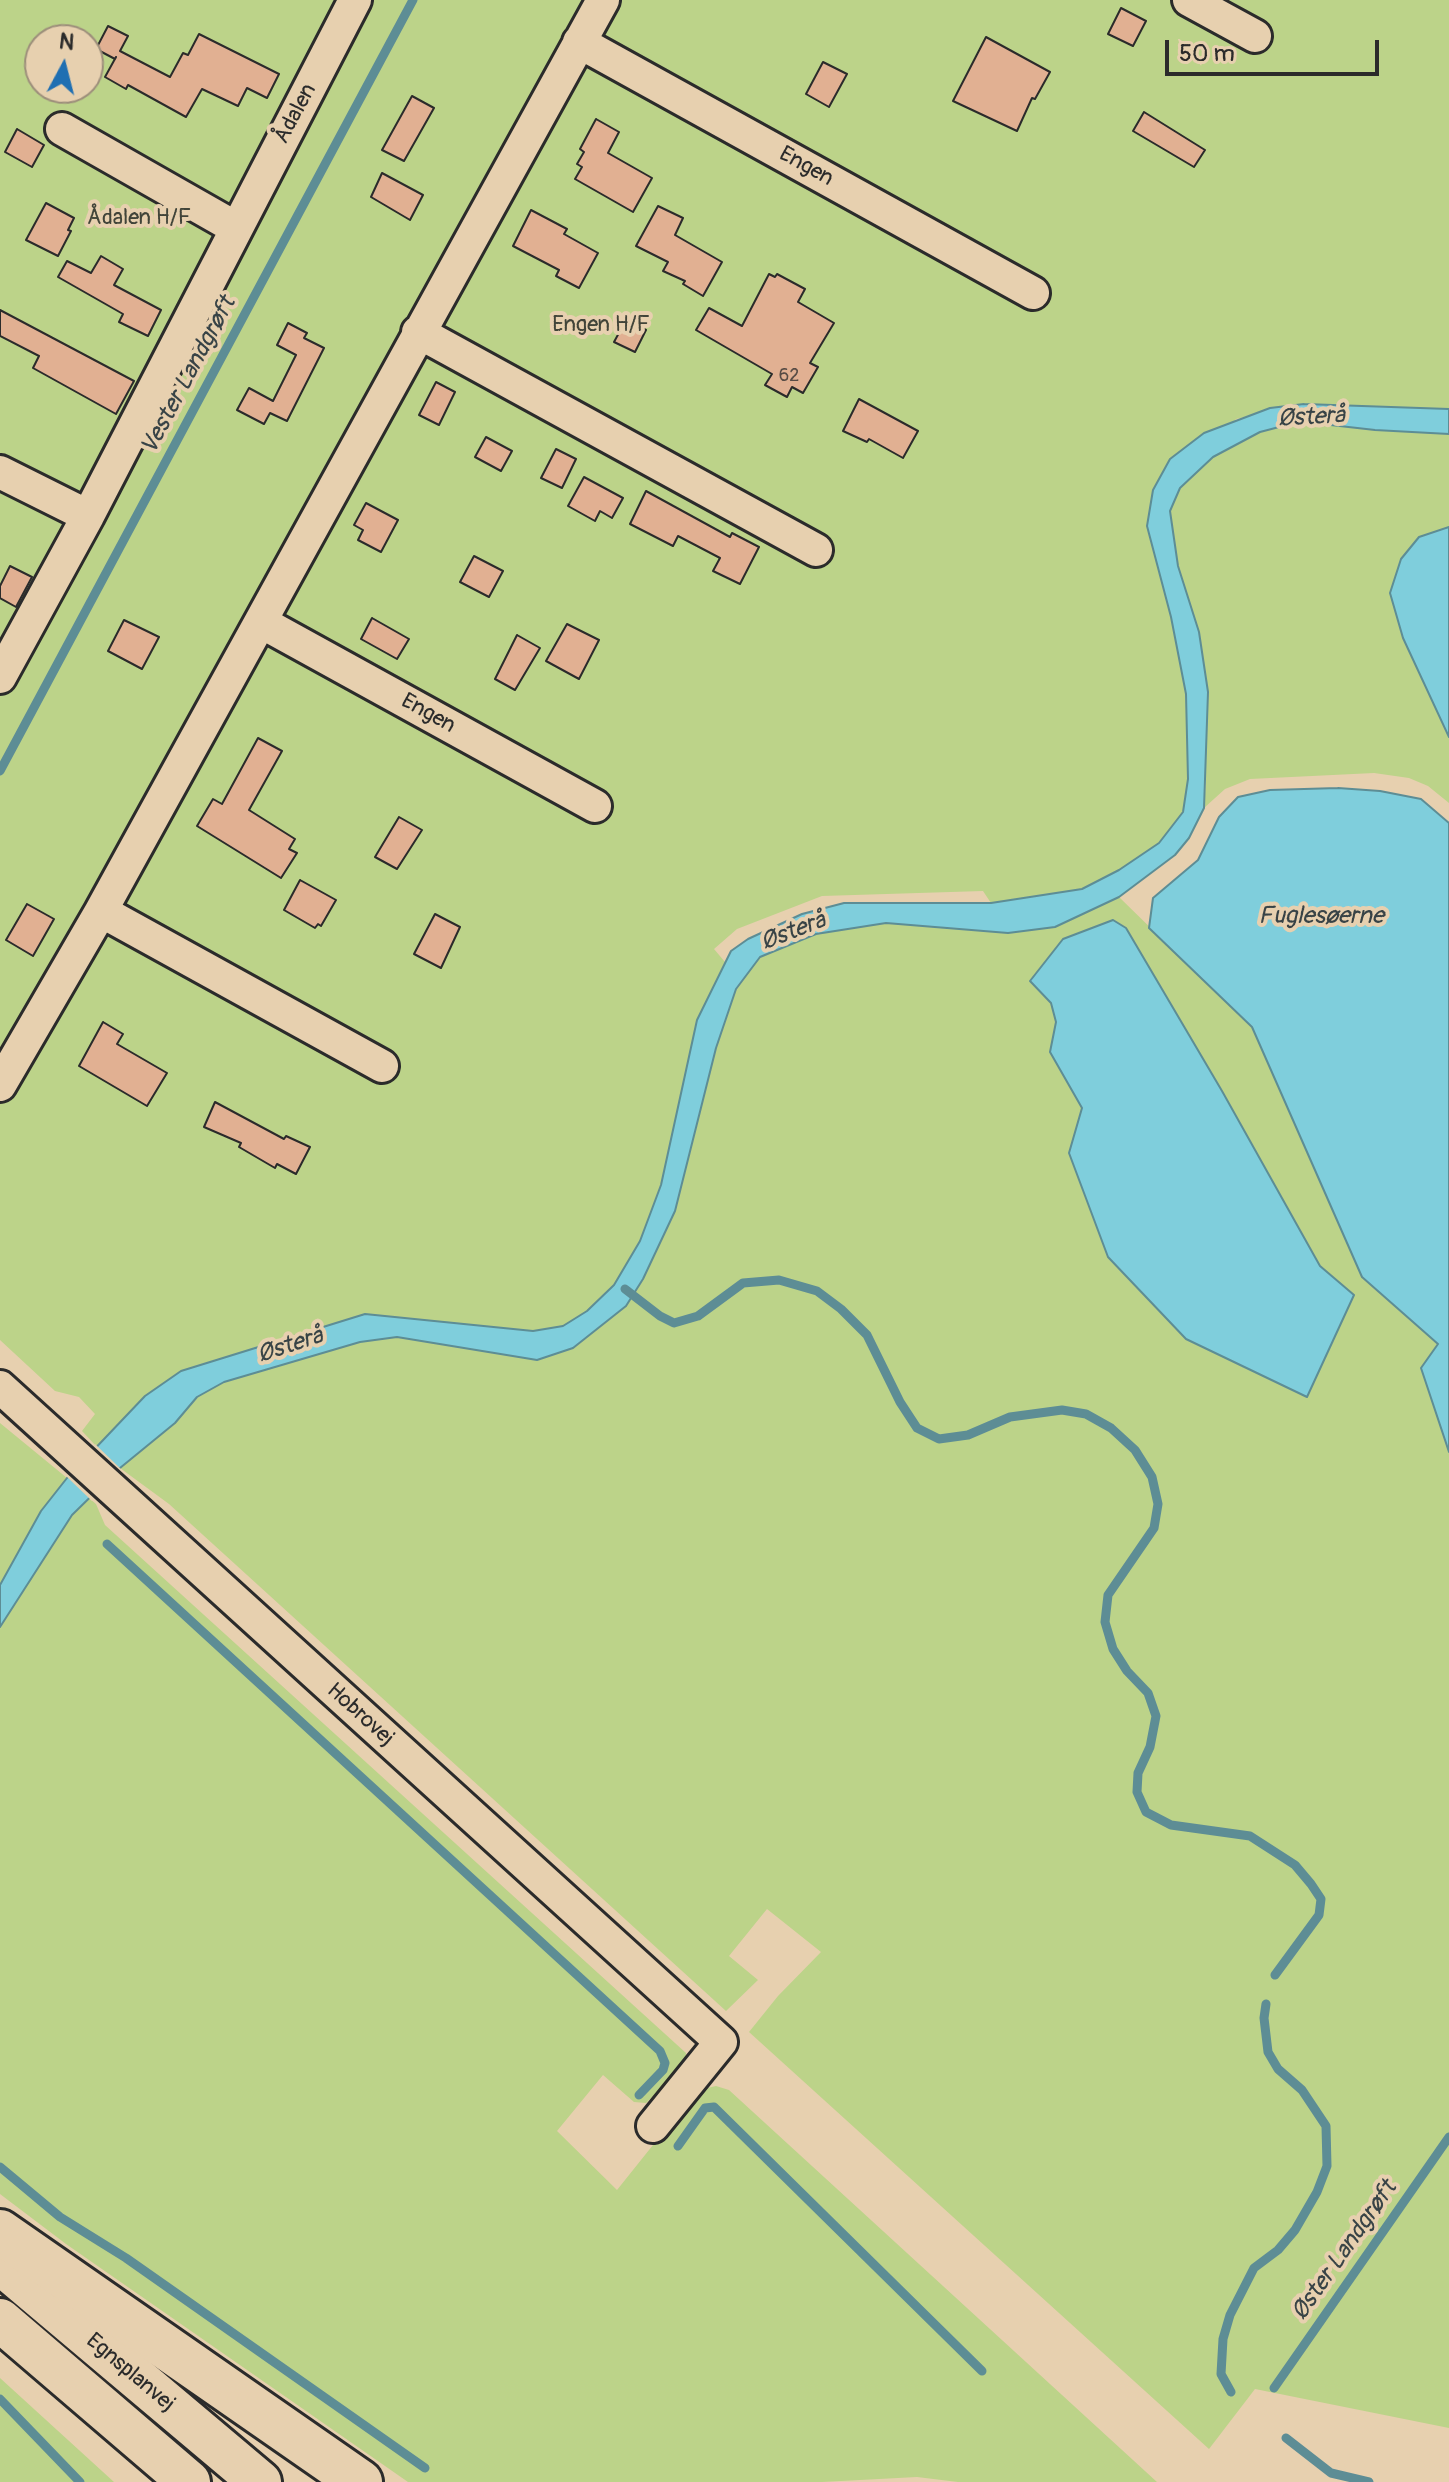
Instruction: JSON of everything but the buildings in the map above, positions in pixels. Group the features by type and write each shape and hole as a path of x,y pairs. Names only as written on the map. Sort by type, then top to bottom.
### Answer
{"highway":[{"path":"0,2232 360,2482"}],"main road":[{"name":"Egnsplanvej","path":"0,2263 260,2482"},
{"name":"Egnsplanvej","path":"0,2320 189,2482"}],"street":[{"name":"Ådalen","path":"0,677 88,516 355,0"},
{"path":"0,1085 101,911 603,0"},
{"path":"1189,0 1255,36"},
{"name":"Engen","path":"579,42 1033,293"},
{"path":"62,129 236,228"},
{"path":"418,332 816,550"},
{"path":"0,472 88,516"},
{"name":"Engen","path":"261,622 595,806"},
{"path":"101,911 382,1066"},
{"name":"Hobrovej","path":"0,1387 721,2042 653,2126"}],"green space":[{"path":"0,0 1449,0 1449,409 1304,404 1236,419 1147,526 1171,617 1186,694 1188,779 1183,812 1159,843 1119,870 1082,889 991,903 983,891 822,896 737,929 714,949 725,962 697,1020 661,1185 640,1241 614,1285 587,1311 563,1326 533,1331 365,1314 145,1396 97,1447 82,1431 95,1414 79,1397 55,1391 0,1340"},
{"path":"1313,423 1449,434 1449,527 1419,537 1401,559 1403,638 1449,737 1449,803 1428,786 1409,778 1374,773 1250,779 1225,789 1204,808 1206,780 1199,632 1178,566 1170,511 1180,488 1213,457 1260,432"},
{"path":"1119,897 1252,1027 1362,1277 1439,1345 1421,1369 1449,1452 1449,2428 1255,2389 1209,2449 749,2032 778,1996 821,1952 767,1909 729,1956 758,1980 726,2011 169,1504 120,1468 175,1423 197,1397 224,1382 270,1367 360,1342 397,1337 537,1360 626,1306 643,1279 675,1211 716,1048 736,989 760,957 816,934 886,923 1008,933 1055,927","holes":["1051,1003 1222,1091 1320,1266 1353,1295 1069,1153 1082,1108 1050,1052 1056,1022"]},
{"path":"0,1423 67,1478 41,1511 0,1585"},
{"path":"89,1498 96,1504 105,1525 686,2053 685,2065 646,2103 634,2102 603,2075 557,2131 617,2190 665,2130 677,2127 703,2089 716,2086 729,2090 1157,2482 958,2482 917,2477 822,2482 408,2482 66,2244 0,2194 0,1627 72,1515"},
{"path":"0,2378 114,2482 0,2482"}],"water":[{"name":"Østerå","path":"1304,404 1449,409 1449,434 1313,423 1283,426 1260,432 1213,457 1180,488 1170,511 1178,566 1199,632 1208,692 1204,808 1189,838 1175,855 1119,897 1055,927 1008,933 886,923 816,934 760,957 736,989 716,1048 675,1211 643,1279 626,1306 573,1348 537,1360 397,1337 360,1342 224,1382 197,1397 175,1423 120,1468 72,1515 0,1627 0,1585 41,1511 67,1478 145,1396 181,1371 365,1314 533,1331 563,1326 587,1311 614,1285 640,1241 661,1185 697,1020 731,951 748,939 802,914 844,903 991,903 1082,889 1119,870 1159,843 1183,812 1188,779 1186,694 1171,617 1147,526 1153,490 1170,459 1204,433 1270,408"},
{"path":"1449,527 1449,737 1403,638 1390,593 1401,559 1419,537"},
{"name":"Fuglesøerne","path":"1338,788 1380,791 1421,799 1449,823 1449,1452 1421,1368 1438,1344 1362,1277 1252,1027 1149,928 1153,898 1198,860 1219,817 1238,797 1270,790"},
{"path":"1113,920 1126,928 1320,1266 1354,1295 1307,1397 1186,1339 1108,1257 1069,1153 1082,1108 1050,1052 1056,1022 1051,1003 1030,981 1063,939"}],"pier":[{"path":"95,1444 123,1471 92,1501 66,1476"}],"waterway":[{"name":"Vester Landgrøft","path":"0,771 413,0"},
{"path":"625,1289 674,1323 698,1316 743,1283 779,1280 817,1291 867,1335 900,1402 917,1428 939,1439 968,1435 1010,1417 1062,1410 1086,1414 1111,1428 1135,1450 1152,1477 1158,1504 1154,1528 1108,1595 1105,1622 1113,1649 1127,1671 1148,1693 1156,1716 1150,1747 1138,1773 1137,1792 1146,1812 1171,1825 1250,1836 1295,1865 1311,1884 1321,1899 1319,1915 1275,1975"},
{"path":"107,1544 660,2051 665,2063 663,2070 639,2095"},
{"path":"1231,2392 1221,2374 1223,2339 1230,2315 1254,2268 1278,2250 1295,2230 1317,2192 1327,2166 1326,2126 1302,2090 1278,2069 1268,2052 1264,2018 1266,2004"},
{"path":"678,2146 705,2108 714,2107 982,2371"},
{"name":"Øster Landgrøft","path":"1274,2388 1449,2137"},
{"path":"0,2167 60,2217 126,2258 425,2468"},
{"path":"0,2399 80,2482"},
{"path":"1286,2438 1331,2473 1369,2482"}],"park label":[{"name":"Ådalen H/F","path":"139,218"},
{"name":"Engen H/F","path":"601,325"}]}
